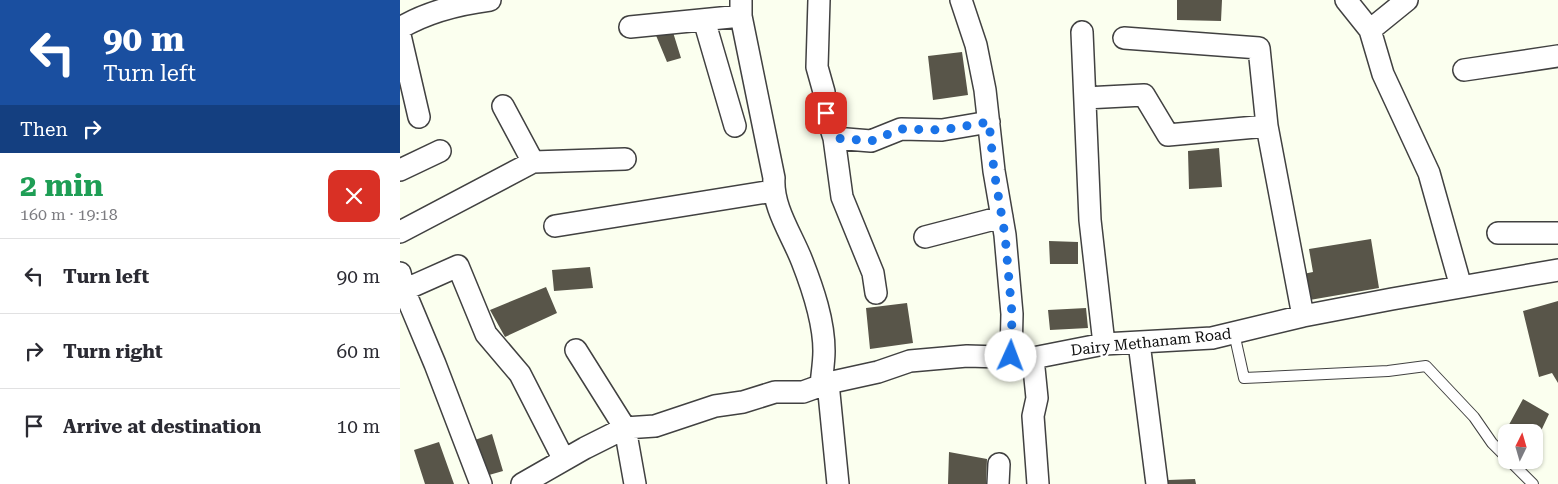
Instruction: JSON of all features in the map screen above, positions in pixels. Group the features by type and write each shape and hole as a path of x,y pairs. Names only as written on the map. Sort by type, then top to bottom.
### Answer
{"street":[{"path":"400,28 418,18 469,3 490,0"},
{"path":"819,0 817,67 824,92 826,113 834,138 842,197 873,273 876,293"},
{"path":"961,0 976,45 985,90 994,171 1005,235 1012,314 1011,356"},
{"path":"1346,0 1370,30 1383,74 1429,173 1461,288"},
{"path":"1370,30 1407,0"},
{"path":"630,27 704,20 741,8 774,178 773,191 789,233 802,260 820,319 824,350 825,384 838,484"},
{"path":"704,20 736,126"},
{"path":"1082,32 1090,220 1104,344"},
{"path":"400,35 419,117"},
{"path":"1124,38 1259,48 1268,126 1303,316"},
{"path":"1464,70 1558,56"},
{"path":"1085,98 1144,95 1168,135 1268,126"},
{"path":"504,106 533,162"},
{"path":"834,138 871,141 901,129 942,130 989,122"},
{"path":"400,170 440,151"},
{"path":"400,232 533,162 625,160"},
{"path":"554,226 773,191"},
{"path":"925,236 1002,217"},
{"path":"1498,233 1558,233"},
{"path":"481,484 435,364 404,294 458,266 486,334 520,374 564,460"},
{"name":"Dairy Methanam Road","path":"522,484 625,428 655,426 715,406 743,402 775,392 803,392 825,384 878,372 910,361 967,356 1033,358 1104,344 1212,338 1303,316 1461,288 1538,272 1558,270"},
{"path":"1138,343 1157,484"},
{"path":"576,350 625,428 635,484"},
{"path":"1033,358 1037,398 1033,416 1038,484"}],"lane":[{"path":"1234,333 1244,378 1388,371 1426,366 1474,417 1498,449"},
{"path":"1519,469 1533,484"}],"building":[{"path":"1177,0 1222,0 1221,21 1177,20"},
{"path":"672,29 681,58 667,62 655,33"},
{"path":"962,52 968,95 933,100 928,56"},
{"path":"1219,148 1222,187 1189,189 1188,151"},
{"path":"1371,239 1379,288 1304,301 1298,275 1313,272 1309,249"},
{"path":"1049,241 1078,242 1078,264 1050,264"},
{"path":"590,267 593,288 554,291 552,270"},
{"path":"546,287 557,313 505,337 490,310"},
{"path":"1558,301 1558,383 1552,373 1539,377 1523,311"},
{"path":"907,303 913,343 870,349 866,308"},
{"path":"1086,308 1088,328 1050,330 1048,310"},
{"path":"1523,399 1549,414 1543,427 1543,424 1509,424"},
{"path":"492,434 503,471 482,477 469,442"},
{"path":"439,442 454,484 425,484 414,450"},
{"path":"949,452 987,459 986,484 948,484"},
{"path":"1195,479 1196,484 1168,484 1168,480"}],"route":[{"path":"826,113 834,138 871,141 901,129 942,130 989,122 994,171 1005,235 1012,314 1011,356"}]}
